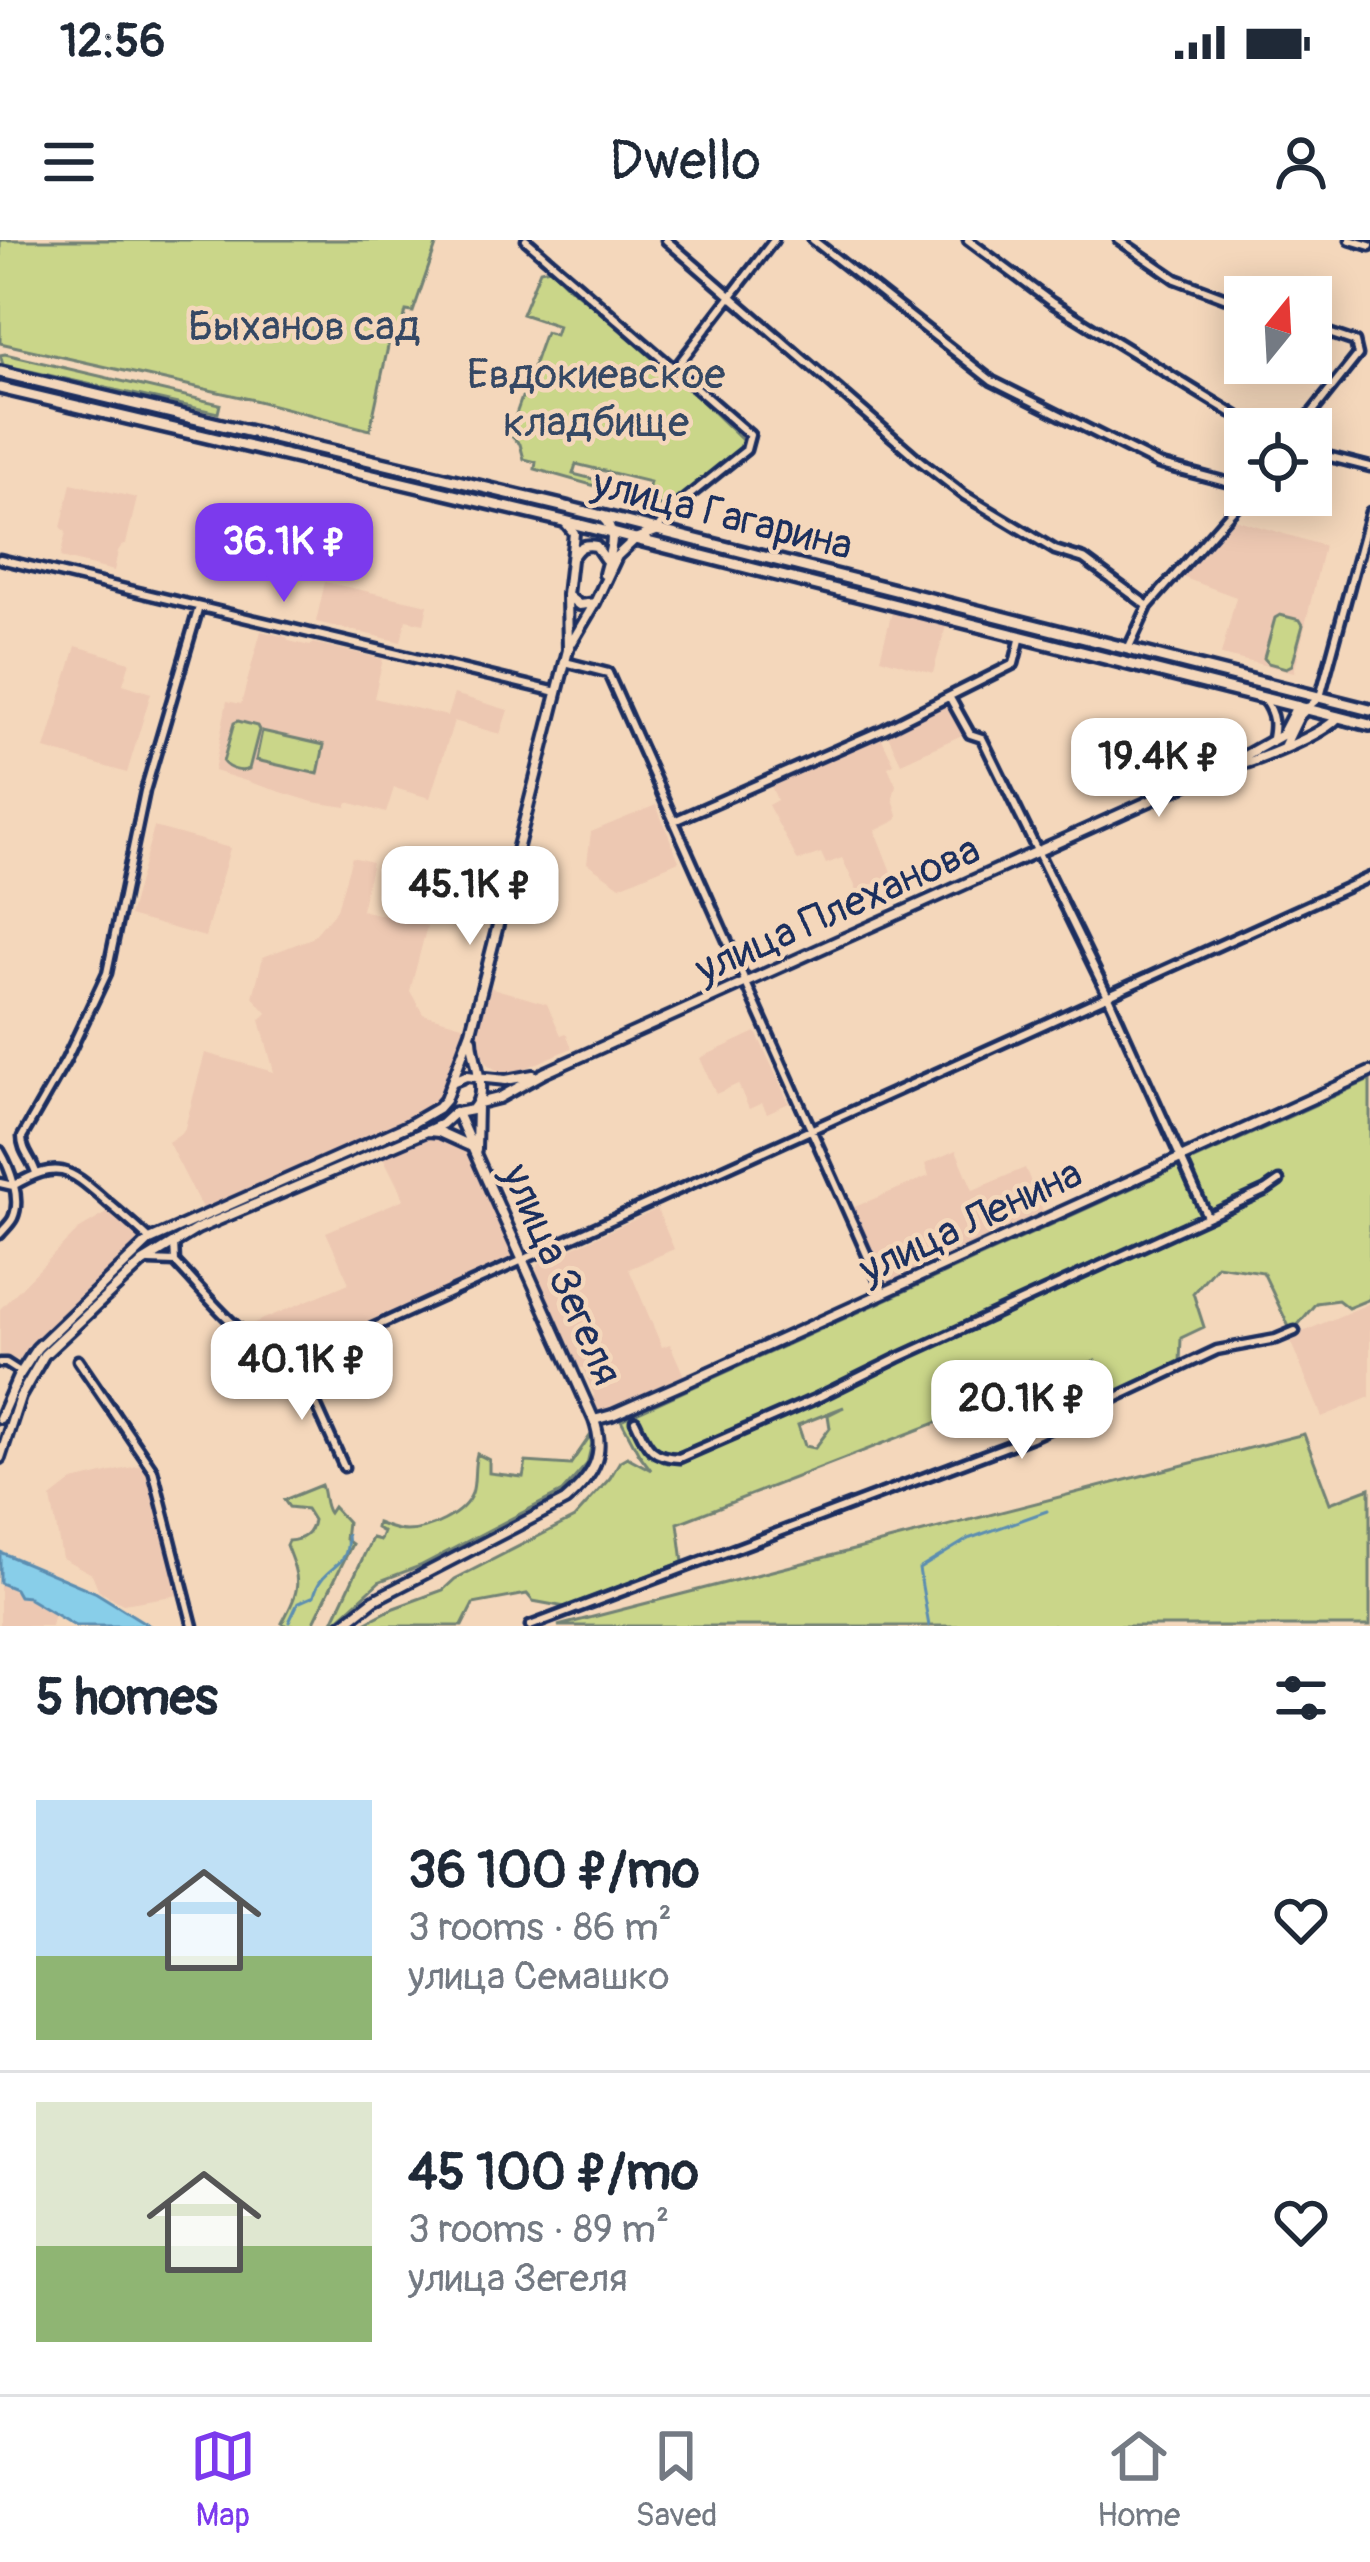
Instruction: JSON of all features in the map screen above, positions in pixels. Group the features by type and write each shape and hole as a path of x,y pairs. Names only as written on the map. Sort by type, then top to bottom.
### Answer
{"main road":[{"name":"улица Гагарина","path":"0,372 601,516 1370,710"},
{"name":"улица Гагарина","path":"0,388 564,520 1370,725"},
{"path":"169,428 162,418 172,413"},
{"path":"601,516 614,533 601,587"},
{"path":"0,1418 20,1372 37,1348 150,1240 407,1126 438,1108 446,1096 472,1031 568,650 567,595 574,533 564,520"},
{"path":"568,650 616,556 635,538 656,531"},
{"path":"573,558 586,544 604,553 607,563"},
{"path":"567,595 579,605 595,603"},
{"path":"1118,661 1128,649"},
{"path":"1288,689 1302,707"},
{"path":"1284,746 1302,707 1320,697"},
{"name":"улица Плеханова","path":"478,1105 1221,769 1282,735 1302,707"},
{"name":"улица Плеханова","path":"1221,769 1248,764 1332,725 1339,716"},
{"path":"0,1458 20,1397 44,1355 143,1262 197,1229 478,1105 482,1087 472,1031"},
{"path":"458,1064 477,1078"},
{"name":"улица Ленина","path":"594,1420 1370,1072"},
{"name":"улица Плеханова","path":"477,1078 506,1080 544,1073"},
{"path":"453,1082 466,1076 477,1078"},
{"path":"446,1096 456,1113"},
{"name":"улица Зегеля","path":"473,1149 478,1105"},
{"name":"улица Зегеля","path":"456,1113 594,1420"},
{"name":"улица Зегеля","path":"427,1131 473,1149"},
{"path":"341,1626 374,1600 565,1501 596,1464 601,1438 594,1420"}],"street":[{"path":"526,240 750,435 746,450 670,511 656,531"},
{"path":"666,240 964,495 1055,550 1084,559 1148,606"},
{"path":"675,369 774,240"},
{"path":"813,240 992,381 1158,464 1224,484"},
{"path":"968,240 1051,302 1224,408"},
{"path":"1119,240 1175,279 1224,297"},
{"path":"1350,240 1370,246"},
{"path":"1316,408 1358,355 1355,342 1332,334"},
{"path":"1332,457 1370,467"},
{"path":"1320,697 1370,512"},
{"path":"1128,649 1148,606 1224,516"},
{"path":"0,559 557,692"},
{"path":"36,1173 22,1148 22,1137 107,973 145,791 200,607"},
{"path":"674,821 950,698 1014,664 1021,636"},
{"path":"565,662 608,673 884,1293"},
{"path":"1262,697 1275,724 1270,742"},
{"path":"950,698 970,734 982,738 1108,996 1207,1216"},
{"path":"174,1242 175,1262 254,1342 278,1357 298,1362 1370,877"},
{"path":"0,1151 16,1203 14,1217 0,1234"},
{"path":"0,1183 13,1186 54,1169 74,1174 150,1240"},
{"path":"635,1421 648,1448 663,1457 680,1458 815,1400 1279,1180"},
{"path":"143,1262 175,1262"},
{"path":"530,1626 1034,1436 1217,1350 1294,1331"},
{"path":"78,1360 153,1470 193,1626"},
{"path":"298,1362 344,1467"},
{"path":"0,1363 20,1372"}],"shaded area":[{"path":"71,483 137,498 114,571 60,558"},
{"path":"1231,518 1324,546 1294,672 1221,655 1236,597 1182,577"},
{"path":"325,582 428,605 424,624 406,620 401,642 316,622"},
{"path":"892,612 946,626 933,673 880,658"},
{"path":"261,631 310,646 314,643 383,659 374,698 447,716 454,694 508,710 500,734 454,721 430,798 394,788 386,813 348,802 346,807 313,802 214,771 227,701 241,704"},
{"path":"76,646 130,662 123,684 151,693 127,773 45,749"},
{"path":"949,705 962,735 901,763 887,733"},
{"path":"881,737 894,764 888,767 896,785 893,798 898,816 875,831 893,877 857,890 842,858 826,864 821,853 798,861 768,805 777,800 771,786"},
{"path":"656,805 679,861 620,886 587,863 591,832"},
{"path":"154,827 230,848 205,937 129,916"},
{"path":"352,857 372,862 361,910 427,926 410,991 423,1014 466,1026 436,1106 204,1212 168,1142 184,1131 205,1053 274,1072 260,1020 267,1013 253,997 263,957 312,938 337,909"},
{"path":"489,987 547,1004 572,1048 515,1073 503,1074 487,1064 478,1044"},
{"path":"756,1032 789,1103 767,1113 762,1103 749,1109 738,1084 716,1094 700,1058"},
{"path":"433,1134 466,1147 513,1257 511,1264 293,1355 262,1342 247,1326 349,1283 326,1232 404,1199 383,1157"},
{"path":"956,1150 973,1190 1025,1168 1045,1215 891,1285 883,1281 852,1208 929,1176 925,1164"},
{"path":"657,1209 674,1249 629,1269 662,1347 670,1344 685,1378 603,1415 590,1400 594,1395 583,1368 578,1368 536,1272 539,1263"},
{"path":"112,1210 141,1233 144,1241 23,1362 0,1354 0,1309 78,1230"},
{"path":"1370,1303 1370,1397 1322,1417 1289,1338"},
{"path":"145,1464 179,1595 123,1604 99,1591 92,1574 62,1558 51,1498 73,1481"},
{"path":"0,1583 54,1613 51,1626 0,1626"}],"green space":[{"name":"Быханов сад","path":"0,240 438,240 413,312 406,311 400,334 389,342 370,430 0,343"},
{"name":"Евдокиевское кладбище","path":"550,268 651,352 743,441 745,450 665,507 616,494 618,489 647,495 650,482 576,464 573,474 597,480 595,486 535,469 536,462 524,459 520,444 509,434 545,332 555,335 558,326 522,314 540,270"},
{"path":"0,355 220,404 218,413 3,365"},
{"path":"1280,615 1303,625 1292,665 1286,668 1264,658 1275,618"},
{"path":"238,721 259,730 249,769 242,771 223,762"},
{"path":"262,731 324,745 318,774 256,760"},
{"path":"1370,1080 1370,1299 1348,1308 1338,1300 1316,1303 1290,1329 1263,1272 1217,1265 1193,1293 1204,1327 1181,1338 1180,1363 1110,1397 1095,1361 1022,1389 1011,1373 984,1382 982,1405 678,1523 683,1562 565,1607 533,1601 527,1594 473,1604 462,1626 359,1626 443,1590 455,1579 574,1518 627,1457 651,1470 621,1420","holes":["844,1407 828,1415 830,1428 815,1448 805,1446 798,1425"]},
{"path":"1304,1434 1330,1503 1370,1488 1370,1626 558,1626"},
{"path":"590,1436 587,1464 562,1492 420,1566 380,1581 331,1626 372,1538 380,1540 383,1532 376,1528 377,1523 415,1530 453,1515 472,1493 477,1454 489,1460 489,1473 523,1477 526,1462 570,1465"},
{"path":"321,1485 327,1510 333,1507 347,1522 345,1539 352,1544 312,1626 287,1626 282,1623 297,1585 286,1545 305,1535 313,1520 306,1509 289,1507 284,1500"}],"water":[{"path":"0,1552 95,1592 150,1626 75,1626 0,1583"}],"waterway":[{"path":"929,1626 919,1569 968,1539 1047,1511"},
{"path":"289,1622 298,1603 314,1596 323,1578 345,1555 347,1535"}]}
